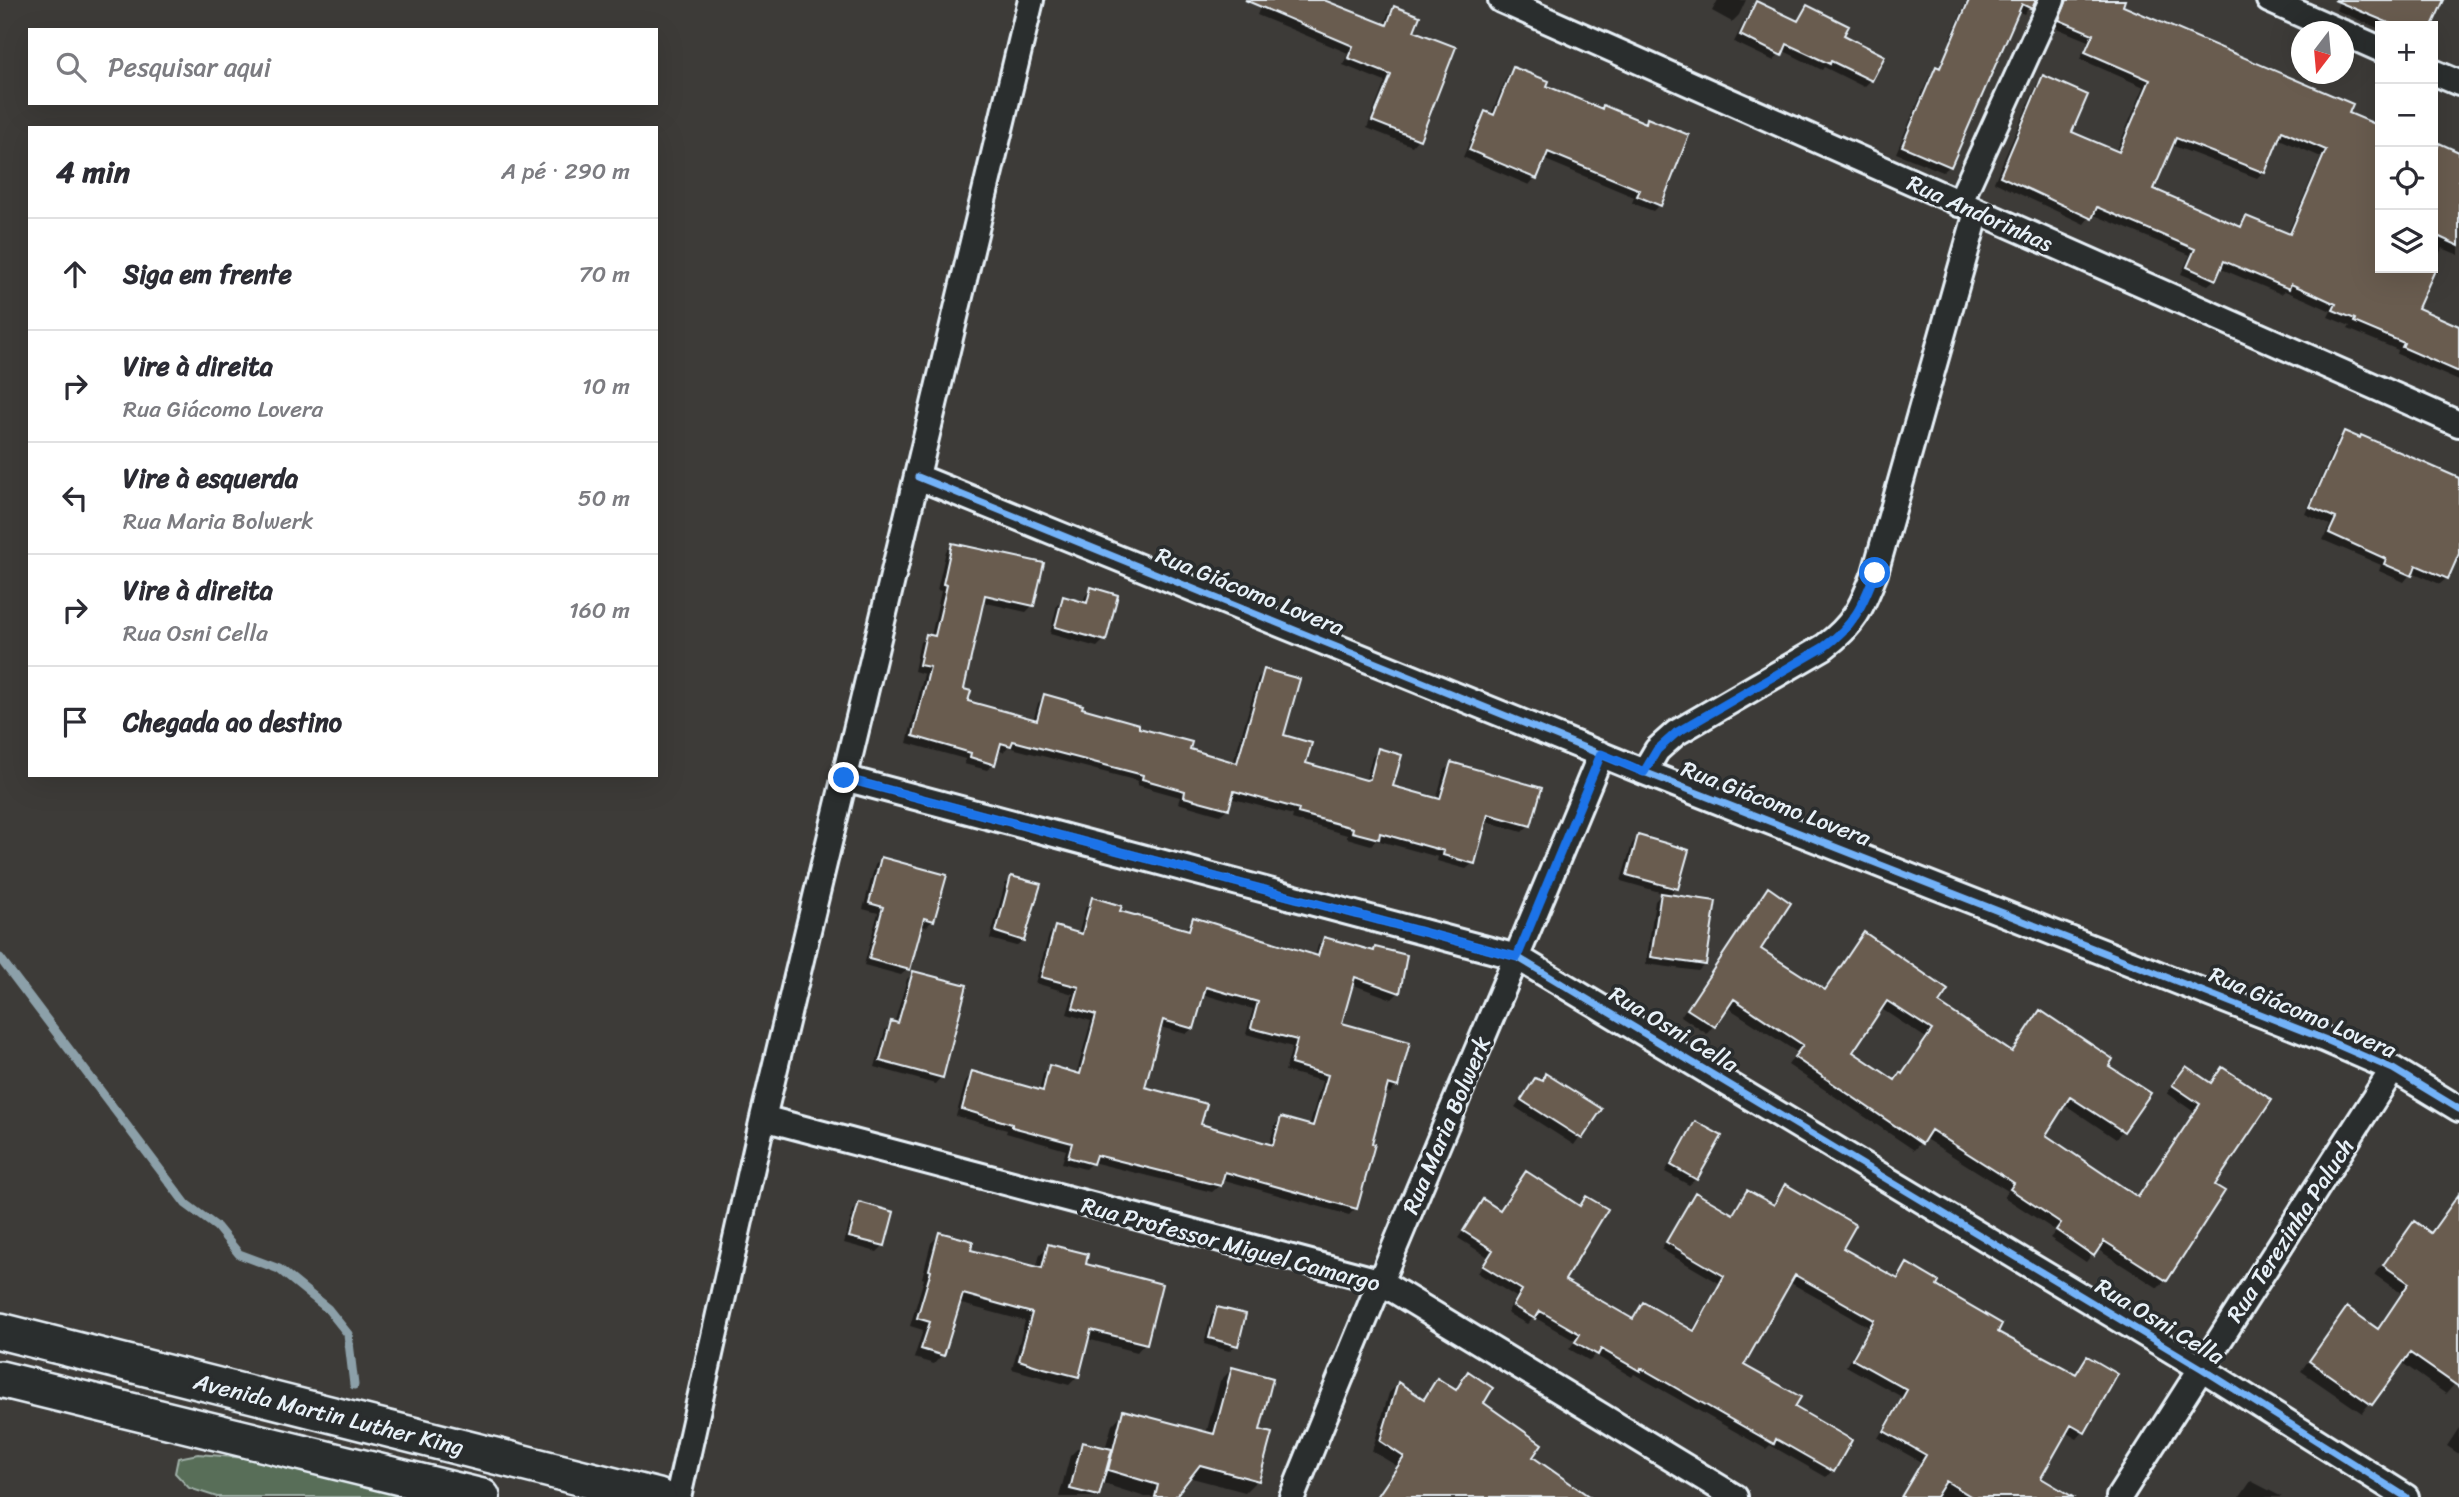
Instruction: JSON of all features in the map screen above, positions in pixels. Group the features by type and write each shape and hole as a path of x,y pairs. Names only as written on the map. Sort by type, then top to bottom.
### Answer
{"main road":[{"name":"Avenida Martin Luther King","path":"0,1331 659,1497"},
{"name":"Avenida Martin Luther King","path":"0,1379 482,1497"}],"street":[{"path":"678,1497 763,1118 1031,0"},
{"name":"Rua Andorinhas","path":"1501,0 2459,424"},
{"path":"1644,772 1657,750 1676,733 1824,647 1844,632 1857,616 1875,573 1968,208 2052,0"},
{"path":"2269,0 2317,21"},
{"path":"2354,37 2375,47"},
{"path":"2438,74 2459,83"},
{"name":"Rua Giácomo Lovera","path":"918,477 1644,772 2325,1039 2392,1069 2459,1109"},
{"name":"Rua Maria Bolwerk","path":"1292,1497 1379,1281 1601,754"},
{"name":"Rua Osni Cella","path":"844,778 1517,957 2201,1368 2406,1497"},
{"name":"Rua Terezinha Paluch","path":"2119,1497 2392,1069"},
{"name":"Rua Professor Miguel Camargo","path":"763,1118 1379,1281 1735,1497"}],"green space":[{"path":"198,1454 307,1463 410,1493 406,1497 217,1497 189,1488 175,1473 178,1458"}],"building":[{"path":"1245,0 1324,0 1387,25 1394,6 1420,16 1414,31 1456,47 1420,140 1372,121 1391,75 1348,58 1353,46"},
{"path":"1969,0 2036,0 2032,9 2022,4 1951,167 1902,146 1936,66 1940,68"},
{"path":"2067,0 2125,0 2123,6 2291,78 2291,84 2306,84 2353,104 2349,113 2375,124 2375,273 2434,273 2418,308 2459,326 2459,372 2402,347 2404,343 2354,322 2355,319 2333,310 2336,304 2291,284 2289,289 2224,261 2216,280 2187,267 2195,249 2097,207 2092,219 2000,176 2043,75 2088,95 2072,132 2119,152 2150,80 2085,52 2093,34 2059,20","holes":["2282,131 2326,150 2290,234 2246,216 2241,227 2154,189 2176,138 2265,173"]},
{"path":"2334,0 2444,0 2434,21 2384,21"},
{"path":"1756,1 1798,21 1807,5 1849,26 1844,35 1885,56 1872,81 1787,44 1782,56 1740,35"},
{"path":"1513,67 1549,81 1547,86 1602,109 1603,105 1646,123 1647,118 1689,135 1661,206 1637,196 1640,190 1548,152 1537,179 1469,150 1485,111 1494,115"},
{"path":"2439,143 2459,152 2459,246 2438,236"},
{"path":"2344,431 2360,438 2361,435 2459,478 2459,554 2448,579 2416,565 2412,576 2384,564 2386,559 2329,533 2336,518 2310,507"},
{"path":"952,543 1044,563 1034,606 985,595 964,689 971,691 968,701 1037,720 1044,694 1139,724 1139,728 1192,742 1190,749 1237,763 1264,669 1300,679 1284,735 1312,743 1306,763 1366,780 1370,779 1378,748 1402,755 1393,786 1440,799 1451,762 1542,788 1531,826 1488,814 1475,864 1443,855 1444,851 1380,833 1379,839 1352,832 1353,828 1298,813 1299,809 1234,791 1229,809 1184,797 1185,791 1142,779 1143,775 1013,741 1011,746 1001,743 995,765 970,757 971,753 913,736 930,667 919,665 926,634 935,636 947,585 943,584"},
{"path":"1091,587 1118,595 1106,641 1055,627 1063,596 1087,603"},
{"path":"1638,835 1689,850 1678,889 1627,875"},
{"path":"881,857 947,875 934,921 924,918 910,970 869,959 883,907 869,903"},
{"path":"1011,876 1041,884 1024,941 996,932"},
{"path":"1768,887 1791,903 1761,949 1825,990 1864,932 1948,990 1939,1003 2012,1052 2040,1010 2113,1059 2109,1066 2151,1093 2124,1132 2070,1097 2046,1135 2138,1197 2200,1104 2172,1085 2186,1066 2211,1083 2222,1067 2272,1100 2215,1185 2225,1191 2167,1281 2104,1241 2094,1256 2056,1230 2061,1223 2010,1189 2014,1183 1931,1130 1922,1144 1794,1057 1803,1045 1734,999 1715,1027 1687,1009","holes":["1887,1001 1932,1030 1895,1080 1853,1052"]},
{"path":"1661,893 1716,901 1706,965 1651,957"},
{"path":"1092,897 1122,906 1120,911 1189,930 1193,917 1318,956 1324,937 1374,951 1375,947 1407,955 1400,993 1355,977 1342,1023 1410,1042 1398,1087 1388,1084 1357,1209 1225,1172 1221,1186 1096,1155 1093,1164 1068,1157 1072,1143 1012,1127 1012,1124 962,1109 972,1071 1043,1091 1049,1065 1080,1074 1096,1015 1073,1008 1079,987 1041,977 1055,926 1082,934","holes":["1206,987 1258,1002 1251,1028 1297,1040 1291,1064 1328,1075 1313,1126 1281,1117 1273,1145 1201,1124 1207,1104 1145,1087 1163,1020 1194,1029"]},
{"path":"913,971 967,985 943,1078 880,1061 891,1021 898,1023"},
{"path":"1545,1073 1602,1109 1582,1139 1521,1100 1535,1078 1543,1081"},
{"path":"1695,1121 1722,1136 1697,1180 1671,1165"},
{"path":"1526,1171 1580,1206 1586,1196 1608,1209 1565,1280 1633,1319 1643,1302 1694,1331 1724,1276 1666,1242 1695,1192 1733,1214 1747,1190 1774,1205 1785,1184 1856,1225 1843,1248 1898,1279 1907,1263 1939,1282 1937,1286 2002,1324 1998,1332 2076,1374 2087,1356 2118,1374 2085,1433 2071,1425 2041,1478 2073,1497 1972,1497 1946,1481 1936,1497 1901,1497 1926,1455 1884,1431 1907,1390 1852,1359 1874,1320 1795,1275 1744,1365 1801,1397 1795,1407 1852,1440 1834,1472 1776,1439 1774,1444 1641,1368 1640,1371 1601,1349 1598,1355 1575,1342 1580,1334 1540,1311 1535,1319 1513,1306 1522,1290 1483,1266 1493,1250 1463,1231 1483,1199 1500,1210"},
{"path":"2459,1194 2459,1387 2410,1353 2372,1405 2309,1361 2347,1307 2378,1329 2409,1283 2383,1265 2414,1221 2431,1233"},
{"path":"859,1202 894,1212 885,1246 849,1237"},
{"path":"939,1232 973,1241 971,1250 1042,1268 1048,1244 1088,1254 1086,1264 1162,1284 1147,1344 1091,1330 1079,1377 1040,1367 1019,1360 1032,1313 963,1294 944,1356 921,1349 930,1322 917,1318"},
{"path":"1217,1307 1246,1314 1238,1346 1209,1338"},
{"path":"1232,1367 1273,1378 1260,1430 1272,1433 1259,1481 1200,1465 1175,1497 1155,1497 1158,1485 1108,1470 1123,1410 1214,1434"},
{"path":"1468,1371 1493,1388 1484,1403 1542,1444 1533,1457 1590,1497 1377,1497 1404,1457 1380,1441 1398,1382 1424,1399 1437,1378 1456,1390"},
{"path":"1082,1442 1112,1449 1099,1496 1070,1489"}],"waterway":[{"path":"0,958 186,1204 217,1227 239,1254 279,1269 328,1309 348,1334 354,1385"}],"cycle path":[{"path":"918,477 1644,772 2324,1039 2393,1069 2459,1109"},
{"path":"844,778 1517,957 2201,1368 2406,1497"}],"route":[{"path":"844,778 1517,957 1601,754 1644,772 1657,750 1676,733 1824,647 1844,632 1857,616 1875,573"}]}
